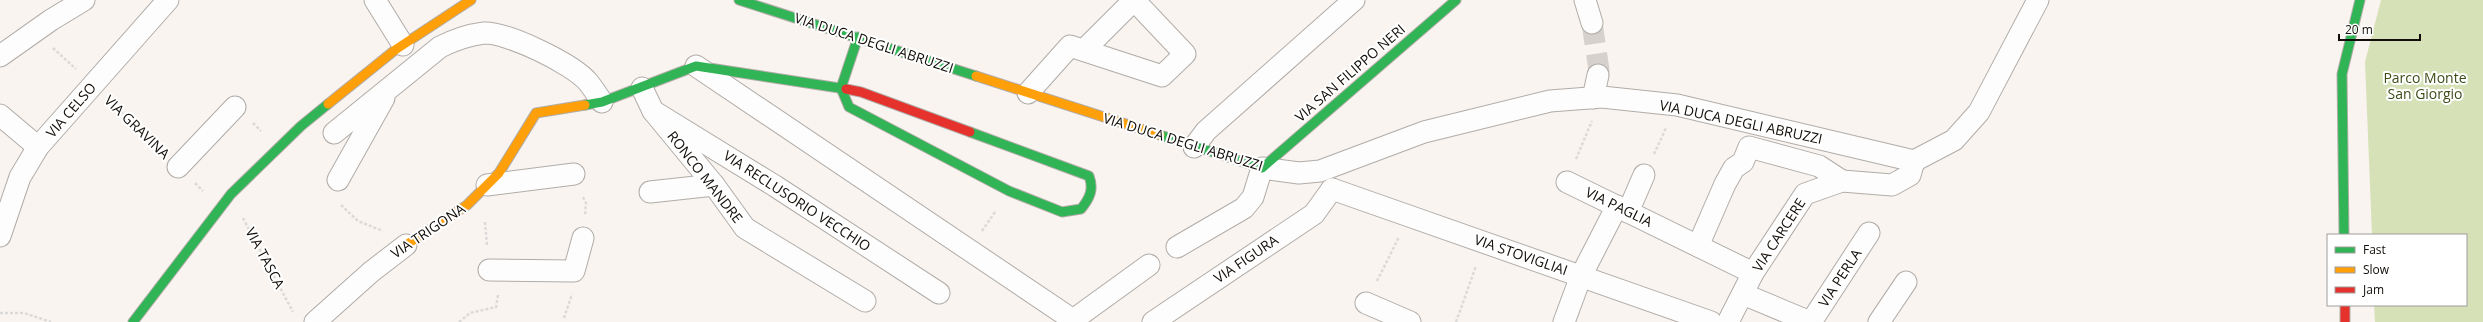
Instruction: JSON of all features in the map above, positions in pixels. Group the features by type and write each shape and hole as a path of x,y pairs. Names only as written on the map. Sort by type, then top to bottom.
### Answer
{"street":[{"path":"0,56 84,0"},
{"name":"VIA CELSO","path":"0,236 20,177 38,147 168,0"},
{"path":"375,0 404,45"},
{"path":"133,322 231,194 301,126 404,45 471,0"},
{"name":"VIA DUCA DEGLI ABRUZZI","path":"741,0 1262,168 1299,172 1320,171 1424,132 1550,101 1598,97 1677,105 1914,161"},
{"path":"1028,93 1070,46 1162,76 1186,54 1134,0 1084,50"},
{"path":"1194,147 1206,131 1354,0"},
{"name":"VIA SAN FILIPPO NERI","path":"1262,168 1456,0"},
{"path":"1585,0 1592,23"},
{"path":"1914,161 1954,140 1979,112 2038,0"},
{"path":"2344,234 2342,74 2360,0"},
{"path":"334,134 440,47 459,38 484,33 505,36 562,63 587,81 602,102"},
{"path":"696,66 841,88 861,92 1089,176 1093,186 1090,198 1081,209 1062,212 1009,191 849,107 841,88 858,37"},
{"path":"696,66 1074,321 1149,265"},
{"name":"VIA TRIGONA","path":"315,322 370,272 467,205 499,173 536,113 602,102 642,88 696,66"},
{"path":"1598,75 1598,97"},
{"name":"RONCO MANDRE","path":"642,88 653,111 714,185 745,228 865,301"},
{"path":"338,180 389,89"},
{"path":"178,167 235,106"},
{"name":"VIA RECLUSORIO VECCHIO","path":"653,111 775,186 939,293"},
{"path":"0,115 38,147"},
{"path":"1698,246 1725,184 1734,168 1743,162 1749,147 1819,166 1842,181"},
{"name":"VIA CARCERE","path":"1728,322 1754,273 1805,194 1842,181 1892,185 1910,175 1914,161"},
{"path":"1178,247 1244,208 1253,197 1262,168"},
{"path":"1320,171 1332,189"},
{"path":"487,185 574,174"},
{"path":"1564,322 1581,276 1644,175"},
{"name":"VIA PAGLIA","path":"1567,182 1754,273"},
{"path":"650,192 714,185"},
{"name":"VIA STOVIGLIAI","path":"1332,189 1711,322"},
{"name":"VIA FIGURA","path":"1153,322 1314,214 1332,189"},
{"name":"VIA PERLA","path":"1810,322 1869,233"},
{"path":"495,269 574,271 583,238"},
{"path":"1879,322 1906,282"},
{"path":"1743,294 1810,322"},
{"path":"1366,303 1410,322"},
{"path":"2345,306 2345,322"}],"path":[{"name":"VIA GRAVINA","path":"36,31 221,208"},
{"path":"1567,182 1598,97"},
{"path":"1644,175 1677,105"},
{"path":"235,106 278,148"},
{"path":"574,174 586,203 583,238"},
{"path":"970,250 1009,191"},
{"name":"VIA TASCA","path":"231,194 295,315"},
{"path":"1366,303 1410,217"},
{"path":"459,322 470,313 496,307 495,269 484,218"},
{"path":"1456,322 1485,243"},
{"path":"0,313 24,313 51,322"}],"green space":[{"name":"Parco Monte San Giorgio","path":"2381,0 2483,0 2483,322 2375,322 2374,306 2467,306 2467,234 2372,234 2365,62"}],"tunnel":[{"path":"1592,23 1599,70 1598,75"}],"traffic: fast":[{"path":"739,0 976,76"},
{"path":"1160,135 1262,168 1456,0"},
{"path":"2344,234 2342,74 2360,0"},
{"path":"858,37 841,88 849,107 1009,191 1062,212 1081,209 1087,201 1091,189 1089,176 970,132"},
{"path":"585,105 602,102 696,66 846,89"},
{"path":"133,322 231,194 301,126 328,104"}],"traffic: slow":[{"path":"328,104 395,50 471,0"},
{"path":"976,76 1160,135"},
{"path":"406,245 467,205 499,173 536,113 585,105"}],"traffic: jam":[{"path":"846,89 861,92 970,132"},
{"path":"2345,306 2345,322"}]}
